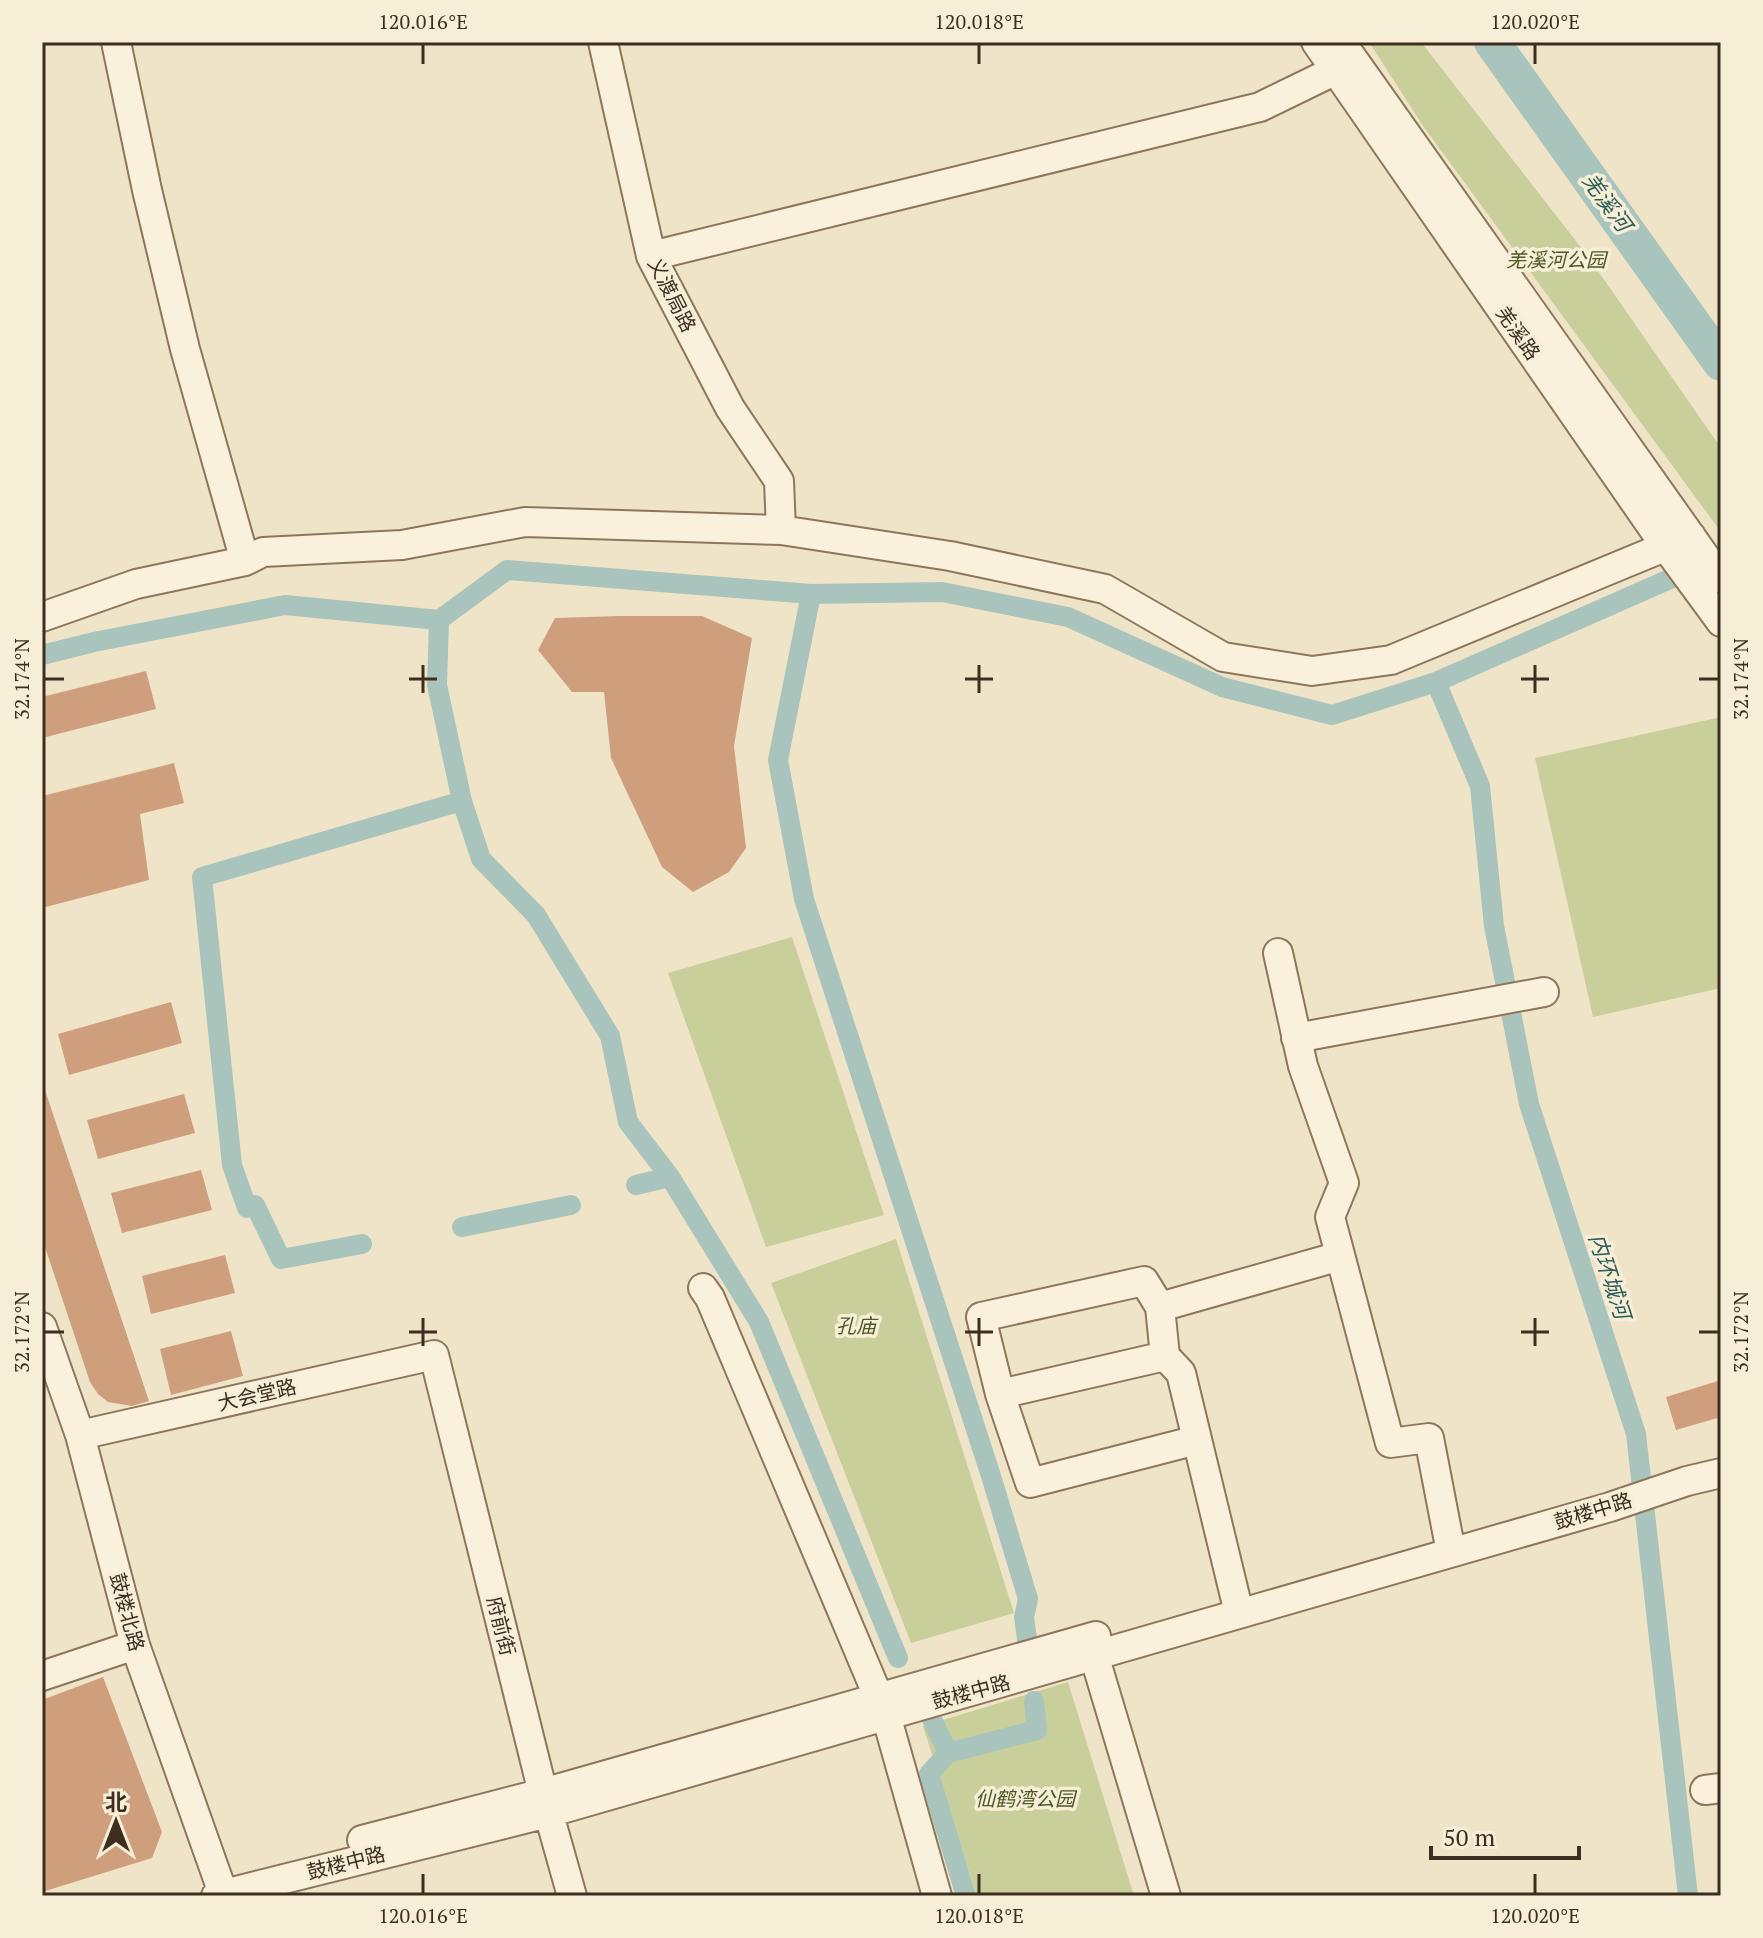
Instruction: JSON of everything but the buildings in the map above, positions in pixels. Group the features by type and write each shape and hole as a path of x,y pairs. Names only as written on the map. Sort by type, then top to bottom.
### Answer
{"street":[{"path":"116,42 185,349 245,561"},
{"name":"义渡局路","path":"603,42 651,256 730,408 779,481 781,530"},
{"name":"羌溪路","path":"1316,42 1343,57 1678,542 1721,622"},
{"path":"651,256 1260,107 1343,57"},
{"path":"42,617 136,584 245,561 263,552 402,545 525,522 781,530 950,556 1105,589 1223,657 1312,671 1391,660 1678,542"},
{"name":"羌溪路","path":"1678,542 1721,579"},
{"path":"1278,953 1303,1066 1344,1183 1330,1217 1390,1443 1429,1438 1450,1545"},
{"path":"1296,1038 1544,992"},
{"path":"1160,1307 1340,1256"},
{"path":"882,1706 1237,1605 1181,1373 1165,1356 1160,1307 1144,1281 981,1317 1000,1394 1030,1483 1197,1440"},
{"path":"703,1288 710,1298 882,1706 937,1896"},
{"name":"鼓楼北路","path":"42,1327 80,1435 135,1645 220,1891"},
{"name":"大会堂路","path":"80,1435 434,1355"},
{"name":"府前街","path":"434,1355 545,1803 572,1896"},
{"path":"1000,1394 1165,1356"},
{"path":"1645,1487 1721,1458"},
{"name":"鼓楼中路","path":"220,1891 545,1803 882,1706 1058,1668 1237,1605 1645,1487 1721,1473"},
{"path":"42,1676 135,1645"},
{"path":"1094,1655 1166,1896"}],"green space":[{"name":"羌溪河公园","path":"1369,42 1421,42 1587,255 1721,448 1721,532 1423,126"},
{"path":"1721,717 1721,988 1593,1017 1535,758"},
{"path":"792,937 884,1215 766,1247 668,973"},
{"name":"孔庙","path":"896,1239 1014,1613 911,1643 771,1283"},
{"name":"仙鹤湾公园","path":"1068,1682 1134,1896 977,1896 923,1726"}],"waterway":[{"name":"羌溪河","path":"1492,42 1721,363"},
{"path":"42,655 285,605 439,620 507,570 811,594 942,592 1068,617 1222,687 1332,715 1436,682 1679,575"},
{"path":"811,594 778,760 804,899 991,1476 1028,1599 1024,1617 1027,1639"},
{"path":"362,1244 281,1259 255,1205 247,1208 232,1165 202,877 462,801 437,685 439,620"},
{"name":"内环城河","path":"1436,682 1480,786 1494,926 1529,1104 1636,1434 1688,1896"},
{"path":"462,801 481,859 536,915 610,1036 628,1122 670,1177 759,1322 898,1658"},
{"path":"636,1185 670,1177"},
{"path":"462,1227 571,1205"},
{"path":"966,1896 929,1774 948,1753 1037,1730 1034,1701"},
{"path":"930,1715 948,1753"}]}
